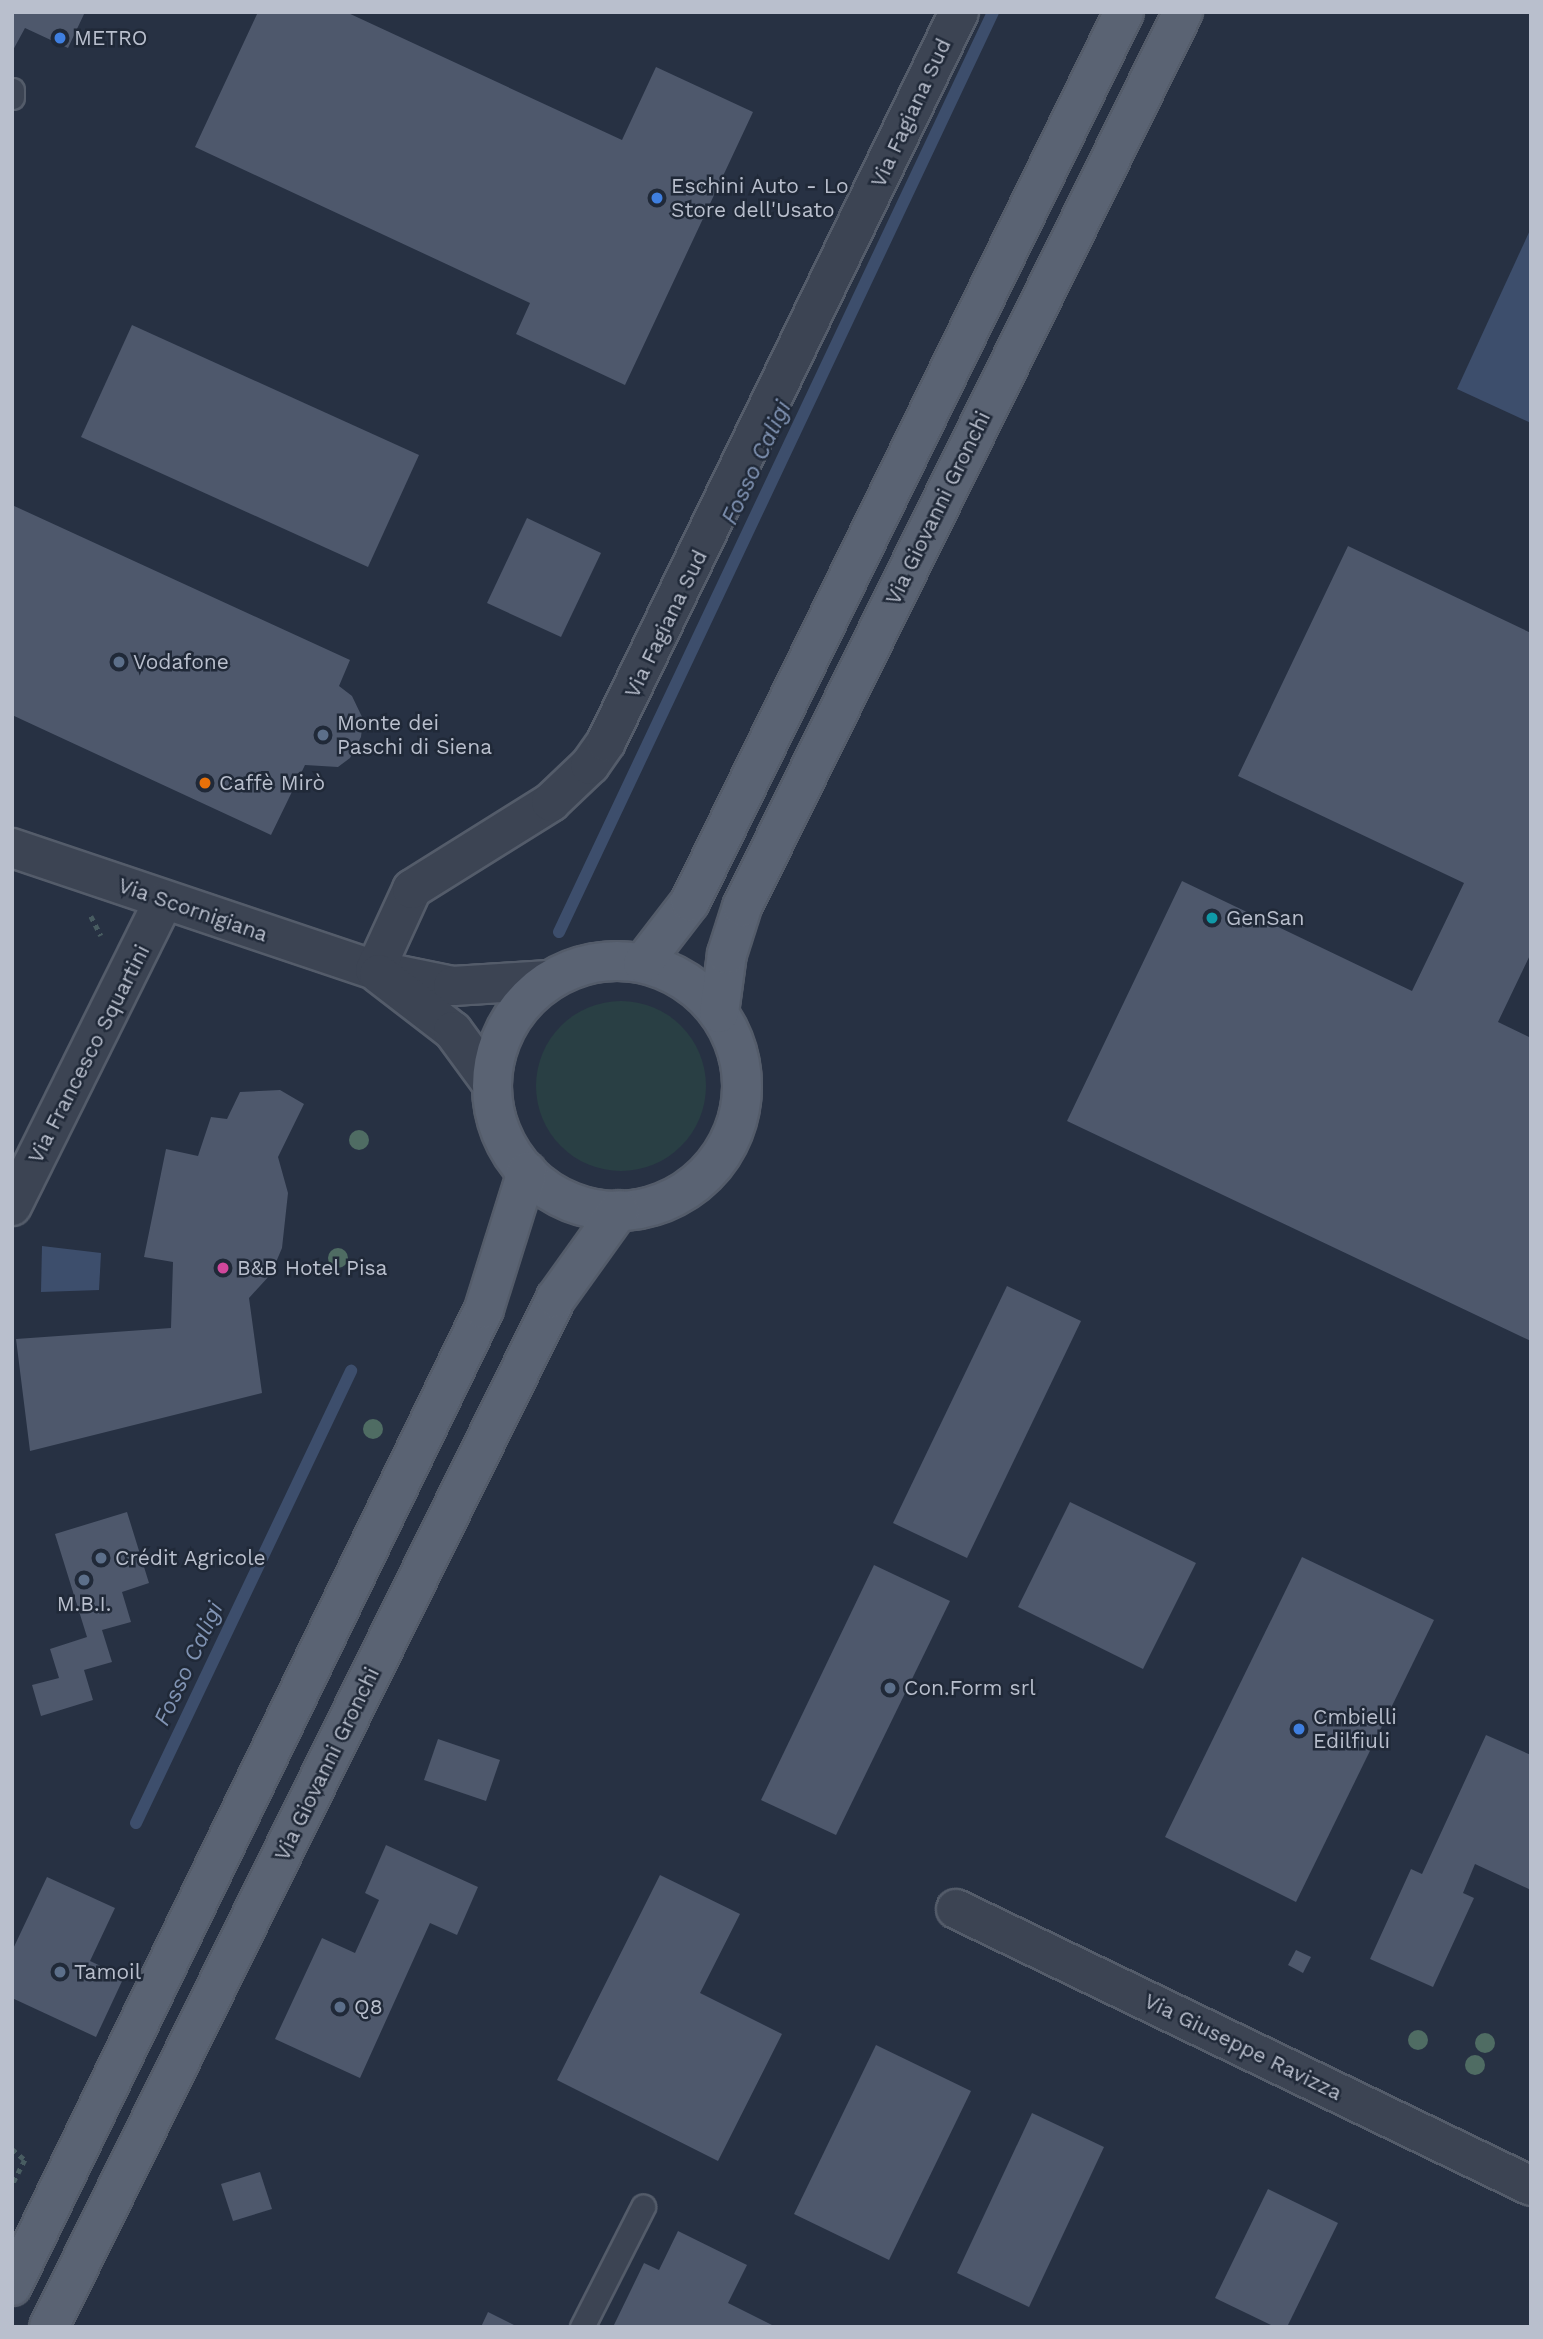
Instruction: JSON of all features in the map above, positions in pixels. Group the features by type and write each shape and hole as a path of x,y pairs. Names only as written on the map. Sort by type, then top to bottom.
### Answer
{"main road":[{"path":"643,963 690,902 1124,12"},
{"name":"Via Giovanni Gronchi","path":"719,1013 727,954 742,907 1183,12"},
{"path":"594,963 643,963 683,980 719,1013 737,1049 743,1081 739,1118 725,1149 700,1179 669,1200 619,1210 574,1203 527,1172 500,1131 491,1083 501,1039 513,1017 549,980 594,963"},
{"path":"12,2286 484,1309 527,1172"},
{"name":"Via Giovanni Gronchi","path":"49,2327 556,1298 619,1210"}],"street":[{"name":"Via Fagiana Sud","path":"375,970 412,889 551,802 590,765 606,743 959,12"},
{"name":"Via Scornigiana","path":"12,848 163,902 375,970 453,986 549,980"},
{"name":"Via Francesco Squartini","path":"12,1206 163,902"},
{"name":"Via Scornigiana","path":"375,970 453,1031 491,1083"},
{"name":"Via Giuseppe Ravizza","path":"956,1909 1531,2186"}],"lane":[{"path":"582,2327 643,2207"}],"path":[{"path":"79,909 97,923 102,944"},
{"path":"12,2149 25,2160 12,2186"}],"green space":[{"path":"621,1001 654,1008 681,1026 699,1053 706,1086 699,1119 681,1146 654,1164 621,1171 588,1164 561,1146 543,1119 536,1086 543,1053 561,1026 588,1008"}],"water":[{"path":"1531,228 1531,423 1457,389"},
{"path":"42,1246 101,1253 99,1290 41,1292"}],"building":[{"name":"METRO","path":"12,12 85,12 68,48 25,28 12,52"},
{"path":"258,12 346,12 622,140 656,67 753,112 625,385 516,334 530,303 195,147"},
{"path":"132,325 419,455 368,567 81,437"},
{"path":"12,505 350,660 339,686 352,696 363,719 361,737 350,758 338,767 305,765 271,835 12,715"},
{"path":"527,518 601,553 561,637 487,603"},
{"name":"GenSan","path":"1348,546 1531,633 1531,953 1498,1022 1531,1038 1531,1341 1067,1121 1182,881 1412,991 1464,883 1238,776"},
{"name":"B&B Hotel Pisa","path":"280,1090 304,1104 278,1157 288,1193 282,1248 271,1274 249,1298 262,1393 30,1451 16,1339 171,1328 173,1262 144,1257 166,1149 198,1156 211,1117 227,1119 240,1092"},
{"path":"1007,1286 1081,1321 967,1558 893,1523"},
{"path":"1070,1502 1196,1563 1143,1669 1018,1607"},
{"path":"127,1512 149,1583 122,1592 131,1622 102,1630 112,1662 84,1670 93,1700 41,1716 32,1685 59,1678 50,1649 87,1637 55,1534"},
{"name":"Cmbielli Edilfiuli","path":"1302,1557 1434,1620 1296,1902 1165,1837"},
{"path":"874,1565 950,1601 836,1835 761,1800"},
{"path":"1486,1735 1531,1755 1531,1890 1475,1864 1463,1893 1474,1898 1433,1987 1370,1959 1411,1869 1422,1874"},
{"path":"438,1739 500,1760 486,1801 424,1780"},
{"path":"386,1845 478,1887 457,1935 430,1923 360,2078 275,2039 322,1938 355,1953 379,1900 365,1893"},
{"path":"660,1875 740,1914 700,1993 782,2034 718,2161 557,2080"},
{"path":"47,1877 115,1908 90,1961 124,1977 96,2037 12,1998 12,1951"},
{"path":"1296,1950 1311,1957 1303,1973 1288,1965"},
{"path":"876,2045 971,2091 889,2260 794,2214"},
{"path":"1032,2113 1104,2147 1029,2307 957,2273"},
{"path":"260,2172 272,2209 233,2221 221,2184"},
{"path":"1268,2189 1338,2223 1287,2327 1275,2327 1215,2298"},
{"path":"678,2231 747,2265 728,2303 776,2327 613,2327 644,2263 659,2270"},
{"path":"488,2312 518,2327 481,2327"}],"waterway":[{"name":"Fosso Caligi","path":"559,932 993,12"},
{"name":"Fosso Caligi","path":"136,1823 351,1371"}],"place":[{"name":"METRO","path":"60,38"},
{"name":"Eschini Auto - Lo Store dell'Usato","path":"657,198"},
{"name":"Vodafone","path":"119,662"},
{"name":"Monte dei Paschi di Siena","path":"323,735"},
{"name":"Caffè Mirò","path":"205,783"},
{"name":"GenSan","path":"1212,918"},
{"name":"B&B Hotel Pisa","path":"223,1268"},
{"name":"Crédit Agricole","path":"101,1558"},
{"name":"M.B.I.","path":"84,1580"},
{"name":"Con.Form srl","path":"890,1688"},
{"name":"Cmbielli Edilfiuli","path":"1299,1729"},
{"name":"Tamoil","path":"60,1972"},
{"name":"Q8","path":"340,2007"}]}
